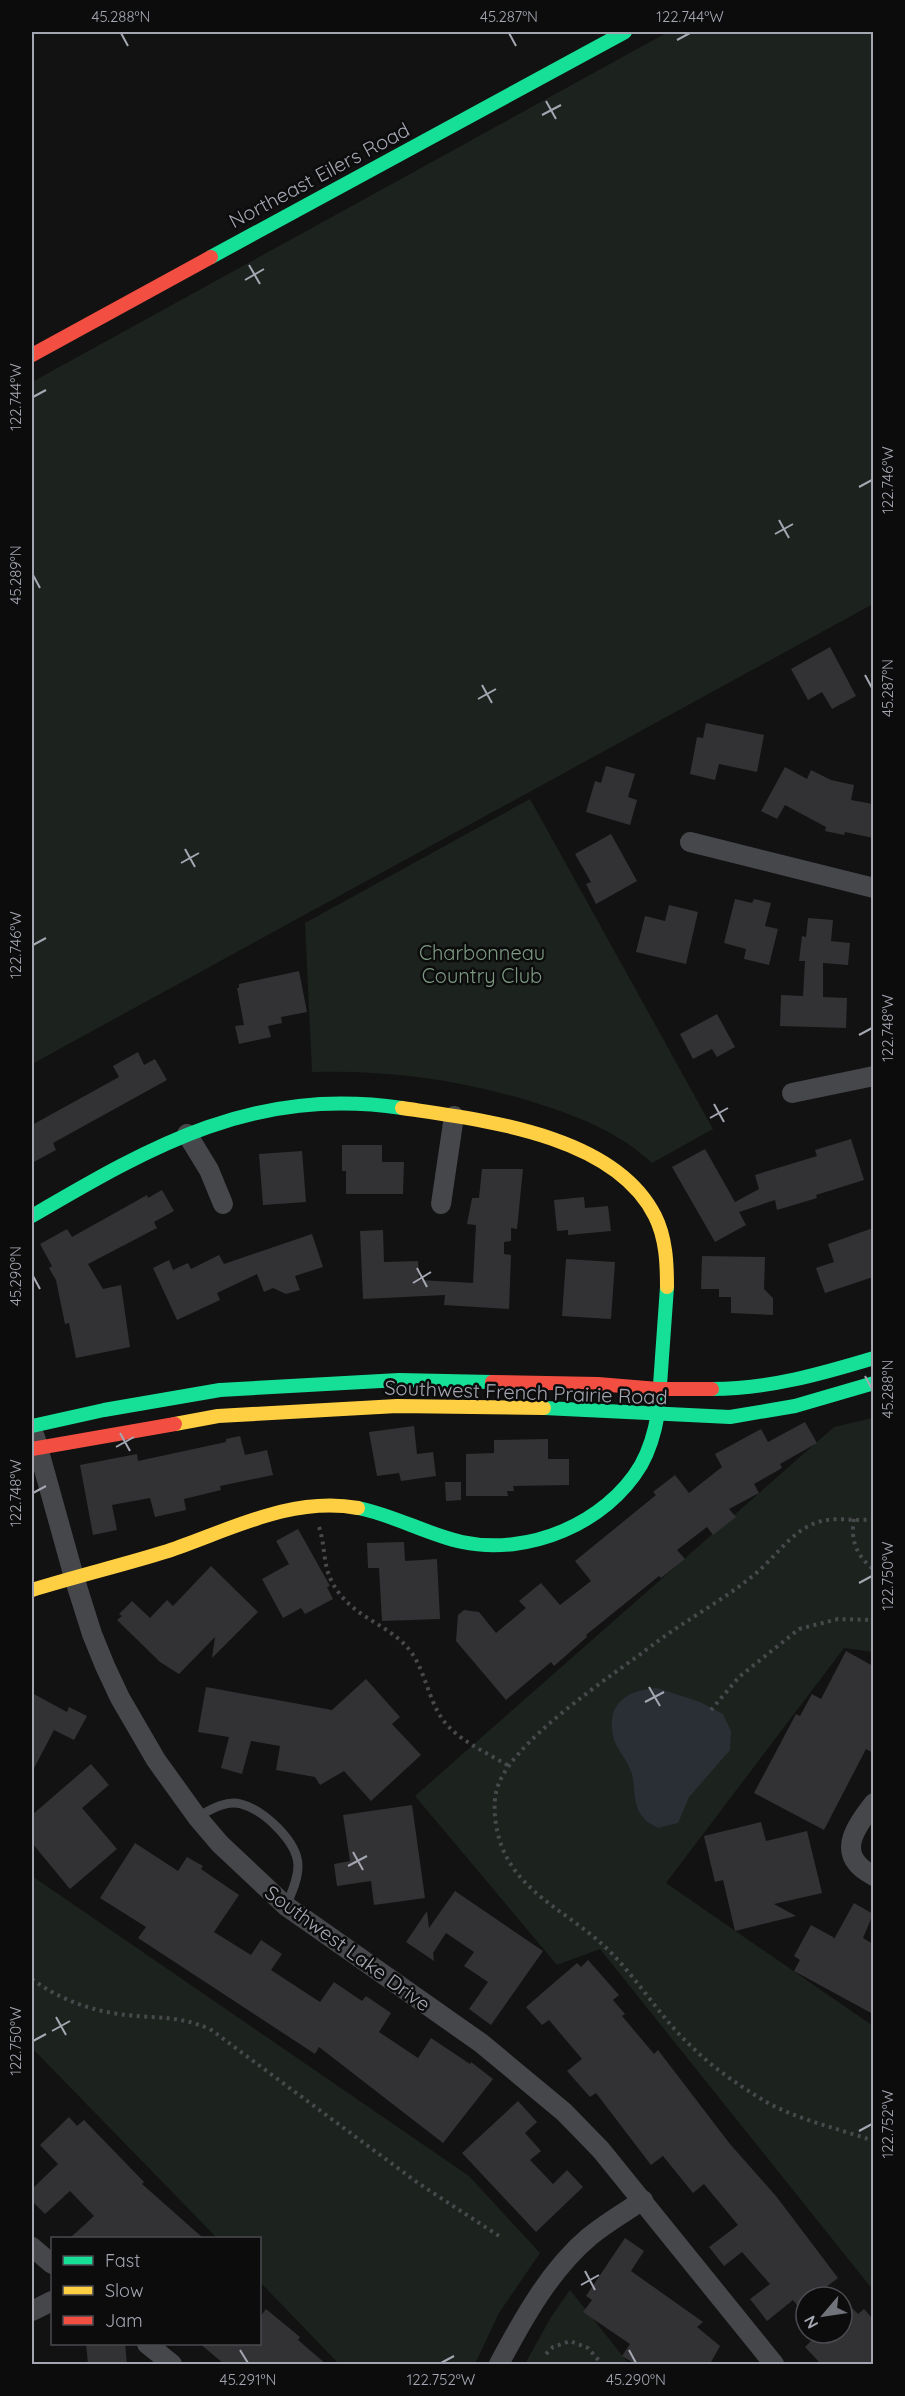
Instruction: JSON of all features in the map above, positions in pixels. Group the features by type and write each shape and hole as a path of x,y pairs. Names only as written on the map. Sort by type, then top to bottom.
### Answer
{"street":[{"name":"Northeast Eilers Road","path":"32,354 625,32"},
{"path":"690,842 873,888"},
{"path":"792,1093 873,1076"},
{"path":"32,1216 129,1161 187,1134 256,1112 302,1105 346,1103 389,1105 494,1122 552,1139 587,1155 620,1174 645,1200 655,1215 665,1250 658,1415 644,1461 634,1479 616,1496 577,1524 554,1535 531,1542 486,1546 445,1537 392,1515 351,1506 307,1506 262,1516 171,1550 32,1590"},
{"path":"441,1204 454,1116"},
{"path":"187,1134 209,1170 223,1204"},
{"name":"Southwest French Prairie Road","path":"32,1423 220,1390 399,1380 598,1384 658,1389 730,1389 803,1379 873,1358"},
{"name":"Southwest French Prairie Road","path":"35,1449 218,1416 385,1407 558,1408 730,1417 795,1406 873,1383"},
{"name":"Southwest Lake Drive","path":"32,1423 35,1449 92,1634 120,1698 156,1760 197,1817 228,1852 286,1906 472,2037 564,2112 601,2150 643,2200 774,2364"},
{"path":"873,1803 857,1829 850,1846 852,1860 873,1876"},
{"path":"500,2364 518,2328 543,2290 572,2254 589,2237 643,2200"},
{"path":"32,2247 51,2263"},
{"path":"32,2311 51,2302"},
{"path":"149,2345 172,2364"}],"lane":[{"path":"197,1817 219,1805 240,1804 264,1815 286,1835 298,1864 295,1884 286,1906"}],"path":[{"path":"316,1518 324,1541 330,1579 344,1600 358,1614 399,1640 410,1651 419,1664 439,1713 447,1726 509,1766"},
{"path":"873,1519 835,1518 816,1522 796,1534 756,1574 680,1625 560,1716 522,1750 504,1771 496,1794 497,1826 505,1853 536,1894 603,1944 693,2049 761,2099 786,2111 873,2141"},
{"path":"854,1520 854,1545 861,1559 873,1570"},
{"path":"711,1710 739,1677 799,1629 844,1618 873,1620"},
{"path":"32,1979 66,1999 93,2008 126,2015 169,2017 210,2029 418,2183 499,2236"},
{"path":"546,2354 553,2347 570,2342 588,2348 602,2364"}],"green space":[{"path":"668,32 873,32 873,604 32,1064 32,382"},
{"name":"Charbonneau Country Club","path":"530,799 713,1129 652,1163 627,1143 599,1127 554,1109 511,1096 427,1078 370,1073 312,1072 305,923"},
{"path":"873,1418 873,1652 844,1648 666,1883 873,2026 873,2290 600,1949 557,1965 415,1796 834,1427"},
{"path":"32,1876 469,2176 540,2253 499,2313 475,2364 339,2364 261,2283 261,2237 216,2237 32,2048"},
{"path":"570,2290 629,2364 525,2364 551,2317"}],"shaded area":[{"path":"657,1688 700,1702 723,1714 731,1731 730,1750 689,1797 678,1823 658,1828 639,1812 632,1775 614,1740 612,1725 616,1707 628,1695"}],"building":[{"path":"830,647 856,696 832,709 822,692 808,700 791,669"},
{"path":"706,723 764,735 757,772 719,764 715,780 690,774 697,737 703,738"},
{"path":"606,766 635,774 628,797 637,800 630,825 586,812 595,781 601,783"},
{"path":"785,767 807,779 811,770 831,780 854,785 851,800 873,804 873,838 845,832 844,835 825,831 826,827 785,805 777,819 761,811"},
{"path":"611,834 637,881 596,904 586,884 591,882 575,854"},
{"path":"735,899 752,903 754,899 771,903 765,926 778,929 769,965 744,959 746,949 724,943"},
{"path":"669,905 698,912 686,964 636,952 645,916 665,921"},
{"path":"808,918 833,920 831,941 850,943 848,965 823,963 823,997 847,998 846,1028 780,1026 781,995 803,996 805,961 799,961 802,936 806,937"},
{"path":"299,971 307,1012 281,1017 282,1023 268,1026 271,1037 239,1044 235,1026 244,1025 237,988 239,984"},
{"path":"717,1014 735,1047 717,1057 712,1049 693,1059 680,1034"},
{"path":"138,1052 144,1065 155,1059 167,1080 53,1143 56,1150 32,1163 32,1125 119,1077 113,1066"},
{"path":"851,1139 864,1180 777,1210 775,1200 739,1212 746,1225 715,1242 672,1167 705,1149 735,1202 759,1189 755,1175 817,1156 815,1150"},
{"path":"342,1145 382,1145 382,1162 404,1162 403,1194 346,1194 346,1171 342,1171"},
{"path":"302,1151 306,1202 263,1205 259,1154"},
{"path":"482,1169 523,1169 517,1229 511,1228 511,1241 504,1242 504,1254 511,1255 509,1309 444,1305 445,1295 363,1299 360,1231 383,1230 384,1262 418,1261 419,1280 473,1283 476,1225 467,1224 472,1198 479,1198"},
{"path":"162,1190 174,1211 154,1222 157,1228 88,1264 103,1289 121,1285 130,1347 76,1358 69,1323 65,1324 56,1280 49,1268 52,1266 40,1244 67,1229 72,1237 147,1195 148,1198"},
{"path":"584,1197 585,1208 608,1206 611,1231 568,1235 568,1230 557,1231 554,1200"},
{"path":"873,1228 873,1277 825,1293 816,1268 834,1262 828,1244"},
{"path":"312,1234 323,1267 295,1276 300,1290 286,1294 273,1288 264,1292 257,1274 217,1293 220,1300 177,1320 153,1268 169,1260 173,1270 188,1263 191,1269 219,1255 224,1264"},
{"path":"702,1256 765,1257 764,1289 773,1298 773,1315 731,1313 731,1297 719,1297 719,1289 701,1289"},
{"path":"566,1259 615,1262 611,1319 562,1316"},
{"path":"805,1422 817,1443 780,1464 782,1468 754,1484 759,1493 729,1509 736,1517 713,1535 707,1527 677,1550 685,1559 661,1578 659,1576 586,1635 587,1637 554,1666 551,1662 506,1700 456,1641 458,1615 464,1610 479,1612 496,1633 526,1608 519,1601 541,1583 560,1605 591,1581 575,1561 656,1495 653,1492 675,1475 689,1493 722,1467 715,1454 761,1429 768,1442"},
{"path":"414,1426 417,1454 433,1452 436,1476 401,1481 399,1473 377,1476 369,1432"},
{"path":"240,1436 245,1455 267,1450 273,1475 220,1486 221,1490 184,1499 186,1510 155,1517 150,1498 112,1505 117,1530 93,1535 80,1465 137,1454 138,1461 226,1442 226,1439"},
{"path":"548,1439 548,1459 569,1459 569,1485 513,1486 514,1491 507,1491 508,1496 466,1496 466,1454 494,1453 494,1440"},
{"path":"445,1482 461,1482 461,1500 446,1501"},
{"path":"298,1529 330,1586 327,1587 333,1599 305,1614 301,1608 283,1618 262,1579 289,1564 276,1541"},
{"path":"404,1542 405,1561 437,1559 440,1619 382,1621 379,1568 368,1568 367,1543"},
{"path":"211,1566 258,1612 212,1658 215,1637 179,1674 160,1662 117,1620 122,1616 119,1614 132,1601 150,1618 167,1600 173,1606"},
{"path":"846,1651 873,1666 873,1753 866,1749 824,1830 754,1793 796,1714 800,1716 812,1694 821,1699"},
{"path":"366,1679 400,1717 392,1724 421,1755 371,1801 344,1771 320,1785 315,1777 276,1770 280,1746 251,1741 242,1774 221,1768 229,1737 198,1732 206,1687 332,1710"},
{"path":"32,1693 67,1712 69,1707 87,1716 74,1740 54,1730 32,1772"},
{"path":"91,1764 109,1785 82,1808 117,1849 70,1889 32,1843 32,1815"},
{"path":"412,1805 425,1898 374,1905 371,1881 337,1886 334,1864 350,1861 343,1815"},
{"path":"761,1822 766,1841 807,1831 822,1893 774,1904 796,1916 735,1931 723,1880 715,1882 704,1836"},
{"path":"135,1843 178,1871 187,1857 203,1866 201,1869 239,1895 214,1932 251,1955 261,1940 282,1954 271,1970 320,2002 334,1982 362,2001 366,1996 391,2013 379,2032 418,2058 431,2038 470,2064 471,2062 493,2079 443,2143 319,2047 315,2054 138,1938 146,1927 100,1898"},
{"path":"455,1891 543,1951 491,2025 469,2009 488,1982 464,1966 474,1952 446,1933 433,1953 434,1961 406,1942 427,1911 429,1928"},
{"path":"854,1903 873,1914 863,1938 873,1944 873,2014 794,1971 800,1960 794,1956 811,1925 834,1939"},
{"path":"588,1960 619,1995 613,2000 625,2014 622,2016 654,2054 658,2050 730,2144 776,2196 838,2278 829,2285 794,2285 794,2301 767,2321 750,2299 770,2284 742,2252 724,2266 709,2247 738,2225 704,2184 693,2193 663,2156 651,2165 596,2093 590,2097 567,2071 582,2059 549,2020 542,2025 526,2007 577,1963 581,1967"},
{"path":"518,2101 537,2122 525,2133 541,2151 530,2160 553,2184 567,2170 583,2187 536,2232 462,2153"},
{"path":"69,2117 77,2126 84,2120 144,2182 142,2184 202,2237 71,2237 94,2216 70,2191 45,2214 32,2201 32,2189 58,2164 40,2145"},
{"path":"625,2238 644,2251 631,2271 703,2322 697,2327 720,2346 710,2364 635,2364 622,2356 630,2344 583,2312 592,2300 586,2296"},
{"path":"266,2309 300,2337 298,2340 326,2364 224,2364 201,2345 261,2345 261,2316"},
{"path":"864,2309 873,2319 873,2364 821,2364 805,2347 807,2345 854,2345 854,2310 858,2314"},
{"path":"86,2345 125,2345 127,2364 88,2364"}],"traffic: fast":[{"path":"211,257 625,32"},
{"path":"32,1216 121,1166 164,1145 208,1127 252,1114 299,1106 349,1104 402,1108"},
{"path":"358,1508 449,1539 487,1545 513,1544 563,1531 608,1504 626,1486 641,1465 654,1433 658,1413 667,1287"},
{"path":"712,1389 774,1383 814,1375 874,1358"},
{"path":"32,1426 104,1410 220,1390 399,1380 492,1382"},
{"path":"544,1408 730,1417 795,1406 874,1383"}],"traffic: slow":[{"path":"402,1108 470,1118 543,1136 578,1149 609,1166 636,1188 659,1224 664,1242 667,1287"},
{"path":"175,1424 218,1416 397,1406 544,1408"},
{"path":"32,1590 168,1551 261,1517 309,1507 358,1508"}],"traffic: jam":[{"path":"32,355 211,257"},
{"path":"492,1382 712,1389"},
{"path":"32,1449 175,1424"}]}
